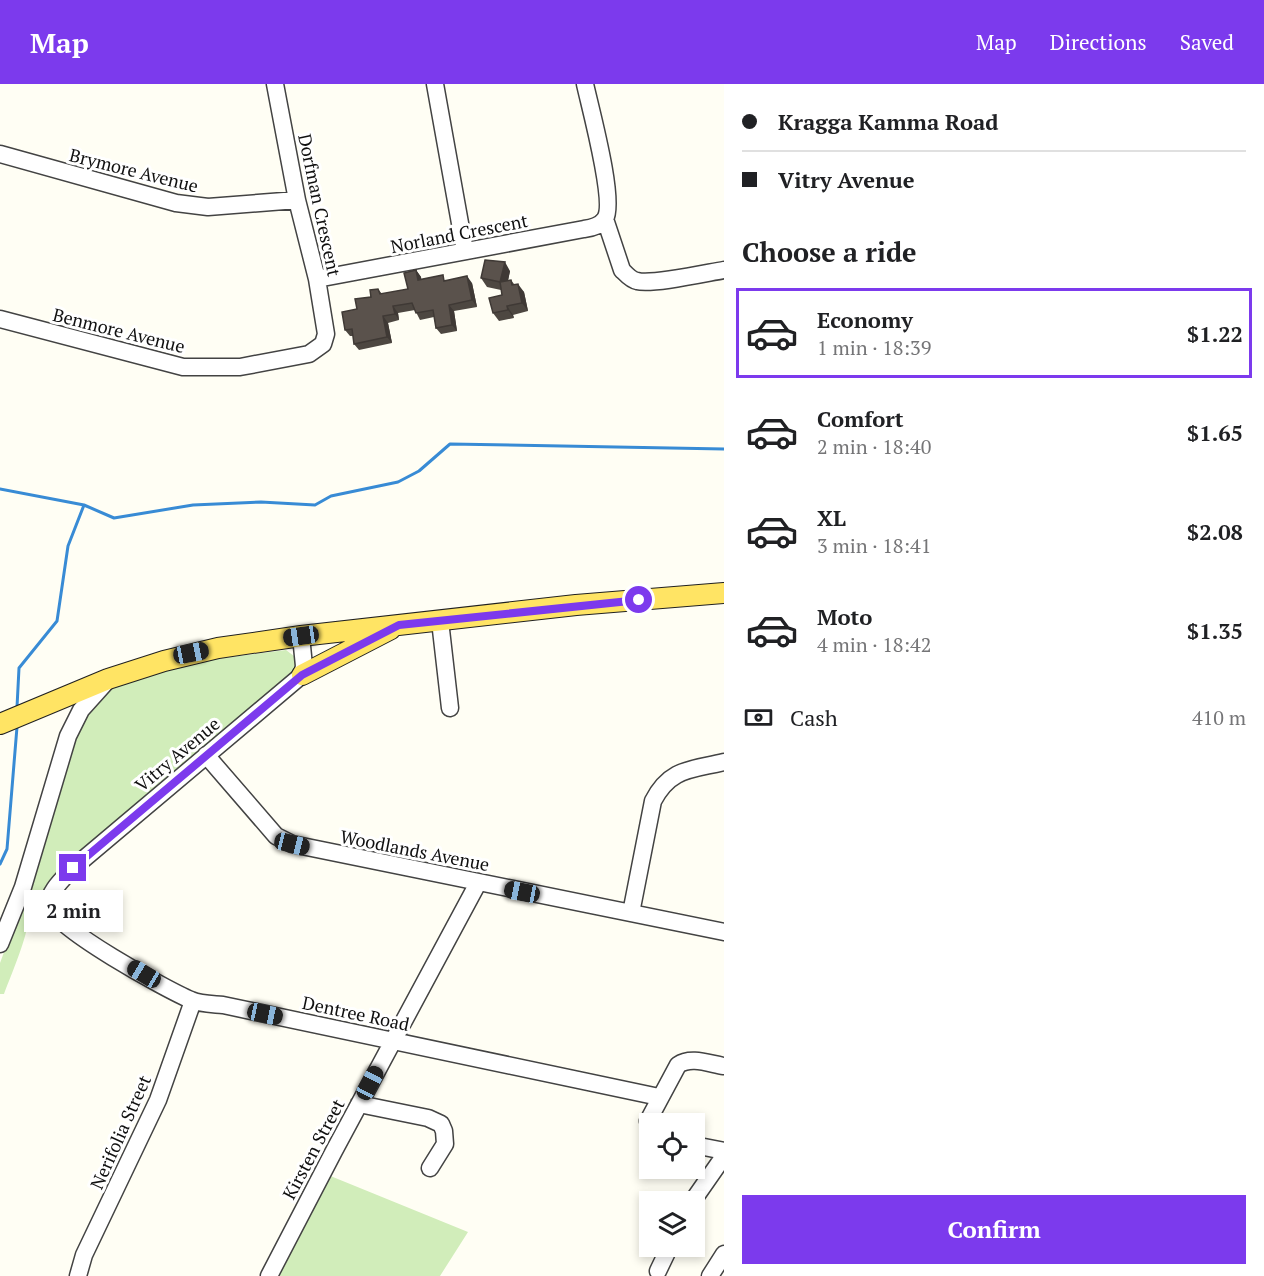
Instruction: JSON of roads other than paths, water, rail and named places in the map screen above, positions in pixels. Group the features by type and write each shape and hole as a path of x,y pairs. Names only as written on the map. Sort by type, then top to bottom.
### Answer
{"main road":[{"path":"0,724 108,680 191,653 301,636 576,605 724,593"},
{"path":"302,675 399,625"}],"street":[{"name":"Dorfman Crescent","path":"275,84 297,200 317,279 326,334"},
{"path":"435,84 465,251"},
{"path":"585,84 608,192 609,205 605,219 622,270 636,281 650,282 724,270"},
{"name":"Brymore Avenue","path":"0,154 176,203 208,207 297,200"},
{"name":"Norland Crescent","path":"317,279 584,230 593,228 605,219"},
{"name":"Benmore Avenue","path":"0,319 183,367 240,367 309,354 323,344 326,334"},
{"path":"440,621 450,708"},
{"path":"301,636 304,666 302,675"},
{"name":"Vitry Avenue","path":"51,893 73,868 302,675"},
{"path":"0,944 22,887 68,736 81,710 108,680"},
{"name":"Woodlands Avenue","path":"206,755 276,836 283,840 316,850 724,932"},
{"path":"631,913 653,801 660,788 675,774 724,762"},
{"name":"Kirsten Street","path":"269,1276 478,883"},
{"name":"Dentree Road","path":"51,893 49,907 53,914 73,932 193,1001 223,1005 393,1040 659,1097"},
{"name":"Nerifolia Street","path":"78,1276 84,1255 158,1100 193,1001"},
{"path":"651,1113 676,1068 684,1061 724,1066"},
{"path":"359,1104 428,1118 441,1124 445,1144 430,1168"},
{"path":"705,1147 724,1151"},
{"path":"700,1191 724,1156"},
{"path":"710,1276 724,1254"},
{"path":"658,1271 665,1257"}],"waterway":[{"path":"0,489 84,505 114,518 193,505 261,502 315,505 331,496 398,482 419,471 450,444 724,449"},
{"path":"17,707 19,668 57,621 68,546 84,505"},
{"path":"0,864 7,849 17,727"}]}
